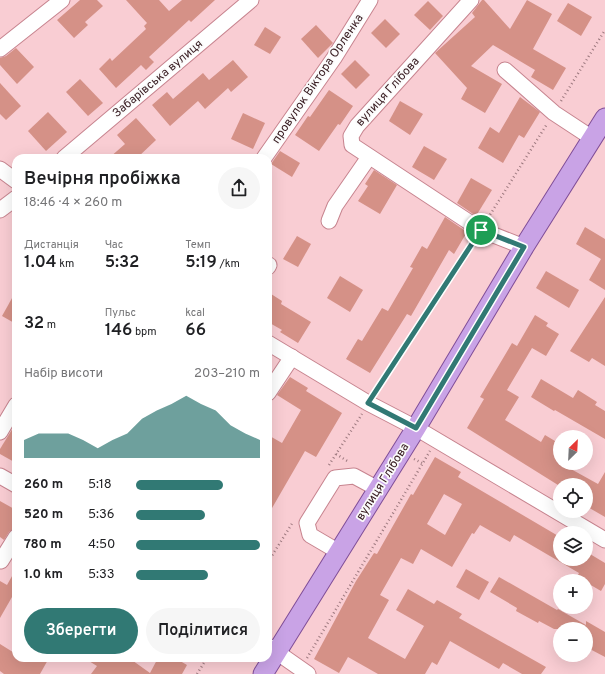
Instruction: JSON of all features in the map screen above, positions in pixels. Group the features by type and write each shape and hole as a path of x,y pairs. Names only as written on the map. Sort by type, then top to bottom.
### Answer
{"main road":[{"name":"вулиця Глібова","path":"272,649 339,552 416,428 524,247 605,118"},
{"name":"вулиця Глібова","path":"263,674 267,662"}],"street":[{"path":"0,49 62,0"},
{"name":"Забарівська вулиця","path":"69,154 251,0"},
{"name":"провулок Віктора Орленка","path":"267,154 334,58 370,0"},
{"name":"вулиця Глібова","path":"471,0 354,131 351,136 352,145 481,230 524,247"},
{"path":"505,70 554,113 592,138"},
{"path":"329,221 335,206 369,157"},
{"path":"0,169 12,178"},
{"path":"0,210 12,201"},
{"path":"272,345 368,403 416,428 605,540"},
{"path":"272,387 292,357"},
{"path":"0,432 12,412"},
{"path":"0,476 12,483"},
{"path":"339,552 310,535 307,523 335,478 354,476 378,489"},
{"path":"2,561 12,544"},
{"path":"272,649 304,672"}],"path":[{"path":"328,468 368,403 481,230 605,30"},
{"path":"304,672 436,440"},
{"path":"336,454 352,464"},
{"path":"414,459 422,464"},
{"path":"272,556 294,521"},
{"path":"197,674 204,662"}],"building":[{"path":"80,0 97,0 103,6 85,22 88,25 74,38 57,20"},
{"path":"126,0 159,0 169,11 182,0 215,0 191,22 189,20 149,57 154,62 146,70 141,65 116,88 99,69 110,58 112,61 146,29 144,26 147,23"},
{"path":"482,0 484,0 510,29 527,0 552,14 533,49 566,68 553,90 531,77 535,70 493,45 471,66 502,84 485,113 461,99 467,88 435,53 475,17 472,13"},
{"path":"428,1 443,16 430,30 414,15"},
{"path":"568,3 592,17 581,36 557,21"},
{"path":"385,19 400,34 386,48 371,33"},
{"path":"316,25 333,43 318,58 301,39"},
{"path":"265,27 281,37 270,54 254,45"},
{"path":"16,48 34,67 17,84 0,65 0,58 6,56"},
{"path":"233,60 248,77 231,92 228,88 205,109 198,101 170,126 152,105 167,92 173,99 203,73 209,80"},
{"path":"355,60 370,75 356,89 341,74"},
{"path":"80,79 103,103 88,116 66,92"},
{"path":"0,83 21,106 6,120 0,114"},
{"path":"329,90 353,106 319,151 295,135"},
{"path":"520,97 540,112 524,138 519,135 503,163 478,148 490,127 499,133"},
{"path":"400,101 423,114 410,135 389,121"},
{"path":"48,112 67,132 46,151 28,131"},
{"path":"243,113 265,123 253,149 231,139"},
{"path":"136,118 156,140 141,154 114,154 125,144 117,135"},
{"path":"424,146 447,159 434,180 412,167"},
{"path":"280,151 300,163 292,177 272,165"},
{"path":"374,170 397,185 380,214 358,201 368,186 365,184"},
{"path":"471,178 492,190 476,216 457,203"},
{"path":"445,217 467,232 454,254 449,250 411,316 407,314 370,373 346,359 358,339 362,341 382,308 388,311 413,268 410,267 422,246 427,249"},
{"path":"585,227 605,239 605,290 589,280 601,259 576,244"},
{"path":"297,236 311,244 298,267 283,259"},
{"path":"546,271 579,290 569,308 536,288"},
{"path":"340,276 363,290 350,312 327,298"},
{"path":"272,295 282,301 281,304 311,322 298,343 280,332 282,330 272,324"},
{"path":"605,297 605,366 592,358 589,362 570,351"},
{"path":"12,298 12,322 2,316"},
{"path":"535,315 548,323 546,326 559,334 546,356 532,348 507,390 519,397 505,420 541,442 545,435 553,440 553,470 573,470 587,478 553,478 553,482 467,428 484,399 480,397 512,343 517,346"},
{"path":"290,377 308,388 306,391 342,413 316,457 305,451 272,508 272,437 282,443 301,410 277,395"},
{"path":"541,379 573,398 578,390 597,402 595,405 605,411 605,439 593,432 593,430 589,430 531,397"},
{"path":"12,430 12,461 0,454 0,449"},
{"path":"435,457 461,472 458,477 553,533 553,558 514,535 510,542 480,525 474,534 472,533 452,567 421,549 413,564 401,558 380,595 389,600 368,638 405,659 424,626 396,610 408,589 434,604 437,600 462,614 459,618 546,667 541,674 522,674 503,663 499,669 450,641 437,665 432,662 425,674 378,674 348,657 339,673 314,659 356,581 374,553 377,554 411,494 413,495","holes":["444,494 462,504 445,535 427,524"]},
{"path":"605,472 605,517 593,510 593,481 598,484"},
{"path":"0,501 12,508 12,530 9,532 4,540 0,537"},
{"path":"593,556 605,563 605,584 601,591 593,586 593,574 579,573 567,566 593,566"},
{"path":"466,569 489,582 479,600 456,587"},
{"path":"12,576 12,597 0,618 0,581 7,585"},
{"path":"499,577 553,608 553,614 567,614 581,622 553,622 553,628 539,621 538,623 516,611 517,608 490,592"},
{"path":"593,625 605,632 605,657 593,651"},
{"path":"0,644 12,652 12,662 47,662 40,674 4,674 0,671"},
{"path":"90,662 135,662 150,673 156,662 182,662 187,665 182,674 91,674 97,666"}],"route":[{"path":"481,230 502,240 524,247 416,428 368,403 481,230"}]}
